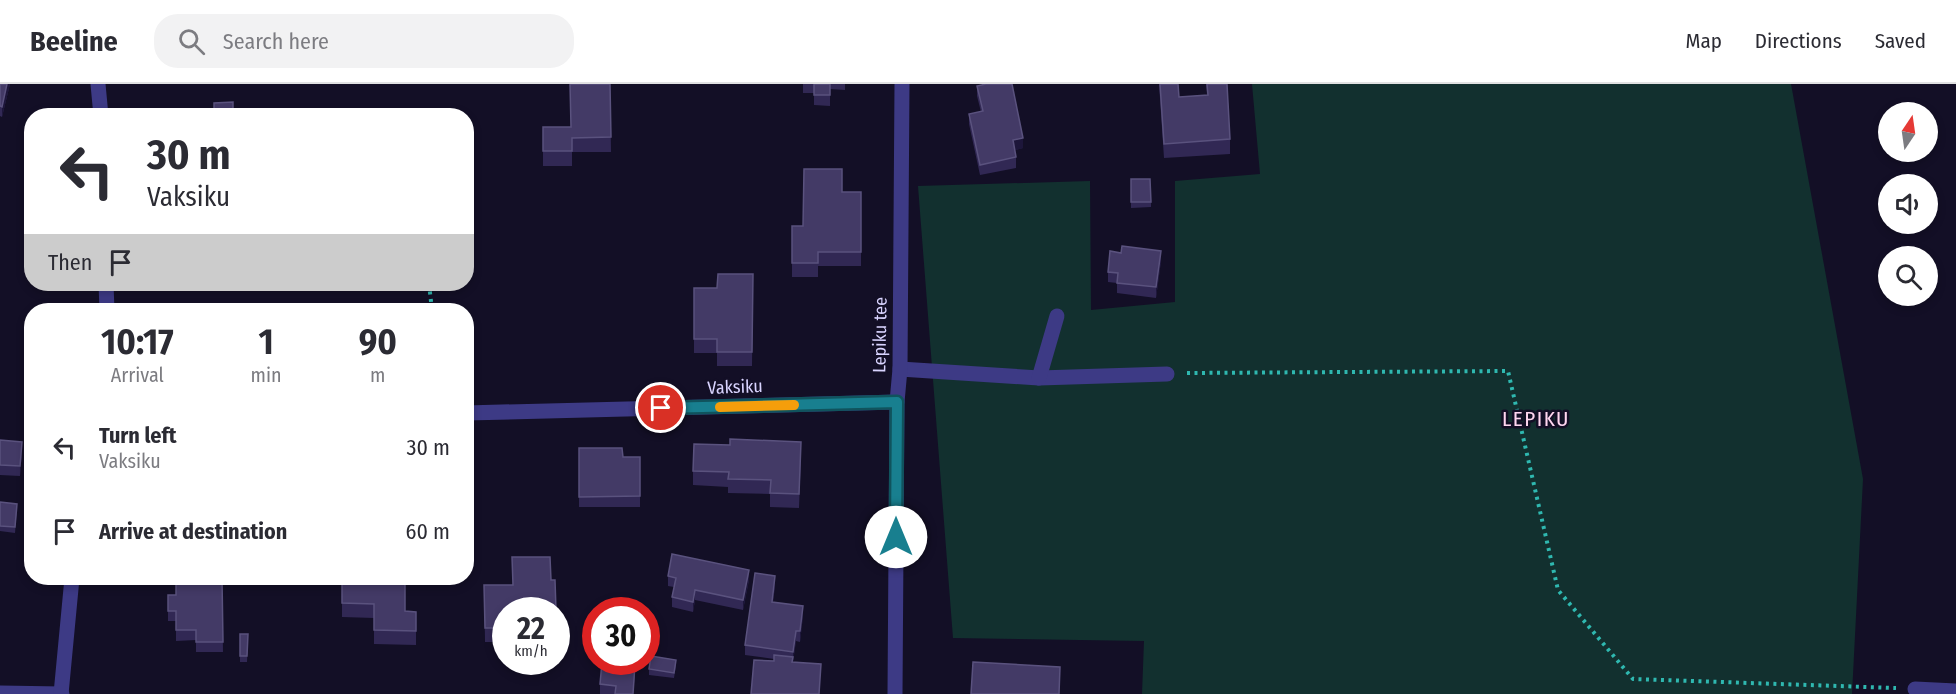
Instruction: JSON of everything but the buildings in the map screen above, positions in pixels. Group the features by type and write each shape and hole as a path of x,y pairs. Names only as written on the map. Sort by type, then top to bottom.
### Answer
{"street":[{"path":"98,84 100,108"},
{"name":"Lepiku tee","path":"895,694 902,84"},
{"path":"1039,378 1057,316"},
{"path":"900,369 1039,378 1167,374"},
{"name":"Vaksiku","path":"474,413 897,402"},
{"path":"0,693 61,694 71,585"},
{"path":"1915,689 1956,691"}],"path":[{"path":"1167,374 1508,371 1558,590 1634,679 1915,689"}],"green space":[{"path":"1252,84 1791,84 1863,479 1852,694 1142,694 1144,641 953,638 918,186 1090,181 1091,310 1175,302 1175,181 1260,174"}],"slow traffic":[{"path":"720,407 794,405"}],"district":[{"name":"LEPIKU","path":"1536,419"}],"route":[{"path":"661,408 897,402 896,537"}]}
